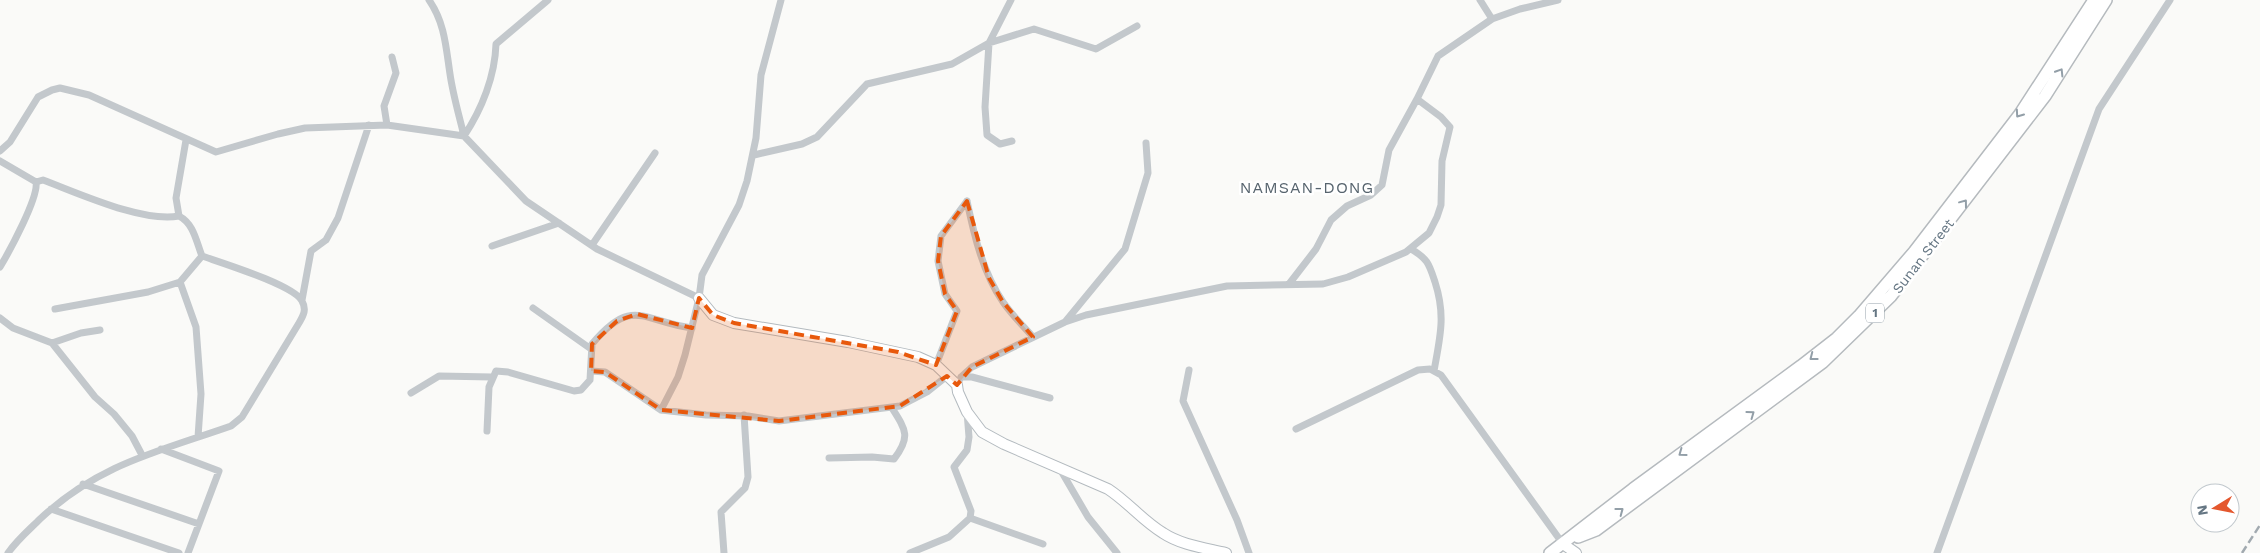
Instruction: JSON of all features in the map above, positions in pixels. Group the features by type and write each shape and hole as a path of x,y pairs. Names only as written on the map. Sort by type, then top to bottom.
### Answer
{"main road":[{"name":"Sunan Street","path":"1550,553 1633,489 1823,349 1859,316 1914,252 2020,114 2094,0"},
{"name":"Sunan Street","path":"1563,544 1596,530 1822,362 1856,332 1891,296 2045,96 2106,0"}],"street":[{"path":"429,0 438,16 446,40 450,74 464,136 526,200 592,245 699,298 713,315 734,322 864,345 918,357 936,365 947,376 959,381 972,377 1050,398"},
{"path":"464,136 477,116 495,61 496,44 548,0"},
{"path":"661,410 678,377 692,328 702,275 739,205 754,155 761,75 781,0"},
{"path":"1011,0 989,43 985,130 987,135 996,143 1006,144 1012,141"},
{"path":"1480,0 1492,19"},
{"path":"1289,284 1316,249 1331,220 1347,206 1378,190 1382,185 1389,150 1418,99 1438,56 1492,19 1520,8 1558,0"},
{"path":"1937,553 2099,109 2170,0"},
{"path":"754,155 802,144 817,138 867,84 952,64 989,43 1034,28 1096,49 1137,26"},
{"path":"387,126 384,106 396,73 392,58"},
{"path":"0,151 10,142 38,97 60,88 88,96 216,152 305,128 369,125 464,136"},
{"path":"1226,553 1171,538 1162,533 1122,498 1108,489 982,432 967,412 958,392 959,381 972,367 1065,322 1086,315 1217,287 1323,284 1334,282 1384,263 1411,249 1429,233 1441,205 1441,176 1450,127 1441,117 1418,99"},
{"path":"12,552 51,509 83,484 103,472 142,455 231,426 242,417 304,313 302,300 311,251 326,240 338,218 369,125"},
{"path":"179,216 176,198 186,140"},
{"path":"1065,322 1125,249 1148,172 1146,143"},
{"path":"592,245 655,153"},
{"path":"0,161 36,182 43,180 100,201 144,214 161,217 179,216 186,219 193,228 202,256"},
{"path":"0,267 30,207 37,186 36,182"},
{"path":"936,365 957,311 945,294 938,262 941,236 967,201 972,227 989,278 1003,302 1033,337"},
{"path":"492,246 559,223"},
{"path":"1411,249 1428,261 1441,300 1443,317 1434,371"},
{"path":"202,256 278,284 302,300"},
{"path":"55,308 140,294 180,282 202,256"},
{"path":"180,282 196,327 201,394 198,437"},
{"path":"533,308 591,349"},
{"path":"487,431 489,387 496,371 508,372 574,391 580,390 590,380 591,349 598,338 617,321 637,314 678,326 692,328"},
{"path":"0,318 13,328 52,343 95,397 120,421 132,436 142,455"},
{"path":"52,343 82,333 100,330"},
{"path":"1296,429 1418,370 1430,369 1441,375 1563,544 1576,553"},
{"path":"1188,370 1183,401 1237,520 1249,553"},
{"path":"591,371 605,372 661,410 706,415 744,416 779,421 900,406 927,392 947,376"},
{"path":"411,393 439,376 492,377"},
{"path":"829,458 872,457 894,459 906,439 905,429 892,408"},
{"path":"910,553 949,537 970,518 971,511 954,467 967,450 967,412"},
{"path":"724,553 722,512 745,488 748,477 744,416"},
{"path":"161,449 219,471 188,553"},
{"path":"1060,468 1088,516 1117,553"},
{"path":"83,484 199,524"},
{"path":"51,509 179,553"},
{"path":"970,518 1043,544"}],"highlighted area":[{"path":"967,201 989,278 1003,302 1033,337 972,367 957,385 947,376 900,406 779,421 661,410 605,372 591,371 590,363 592,344 617,321 637,314 692,328 699,298 713,315 734,323 898,352 936,365 957,311 945,294 938,261 941,236"}],"railway":[{"path":"2242,553 2260,525"}],"district":[{"name":"NAMSAN-DONG","path":"1307,187"}]}
